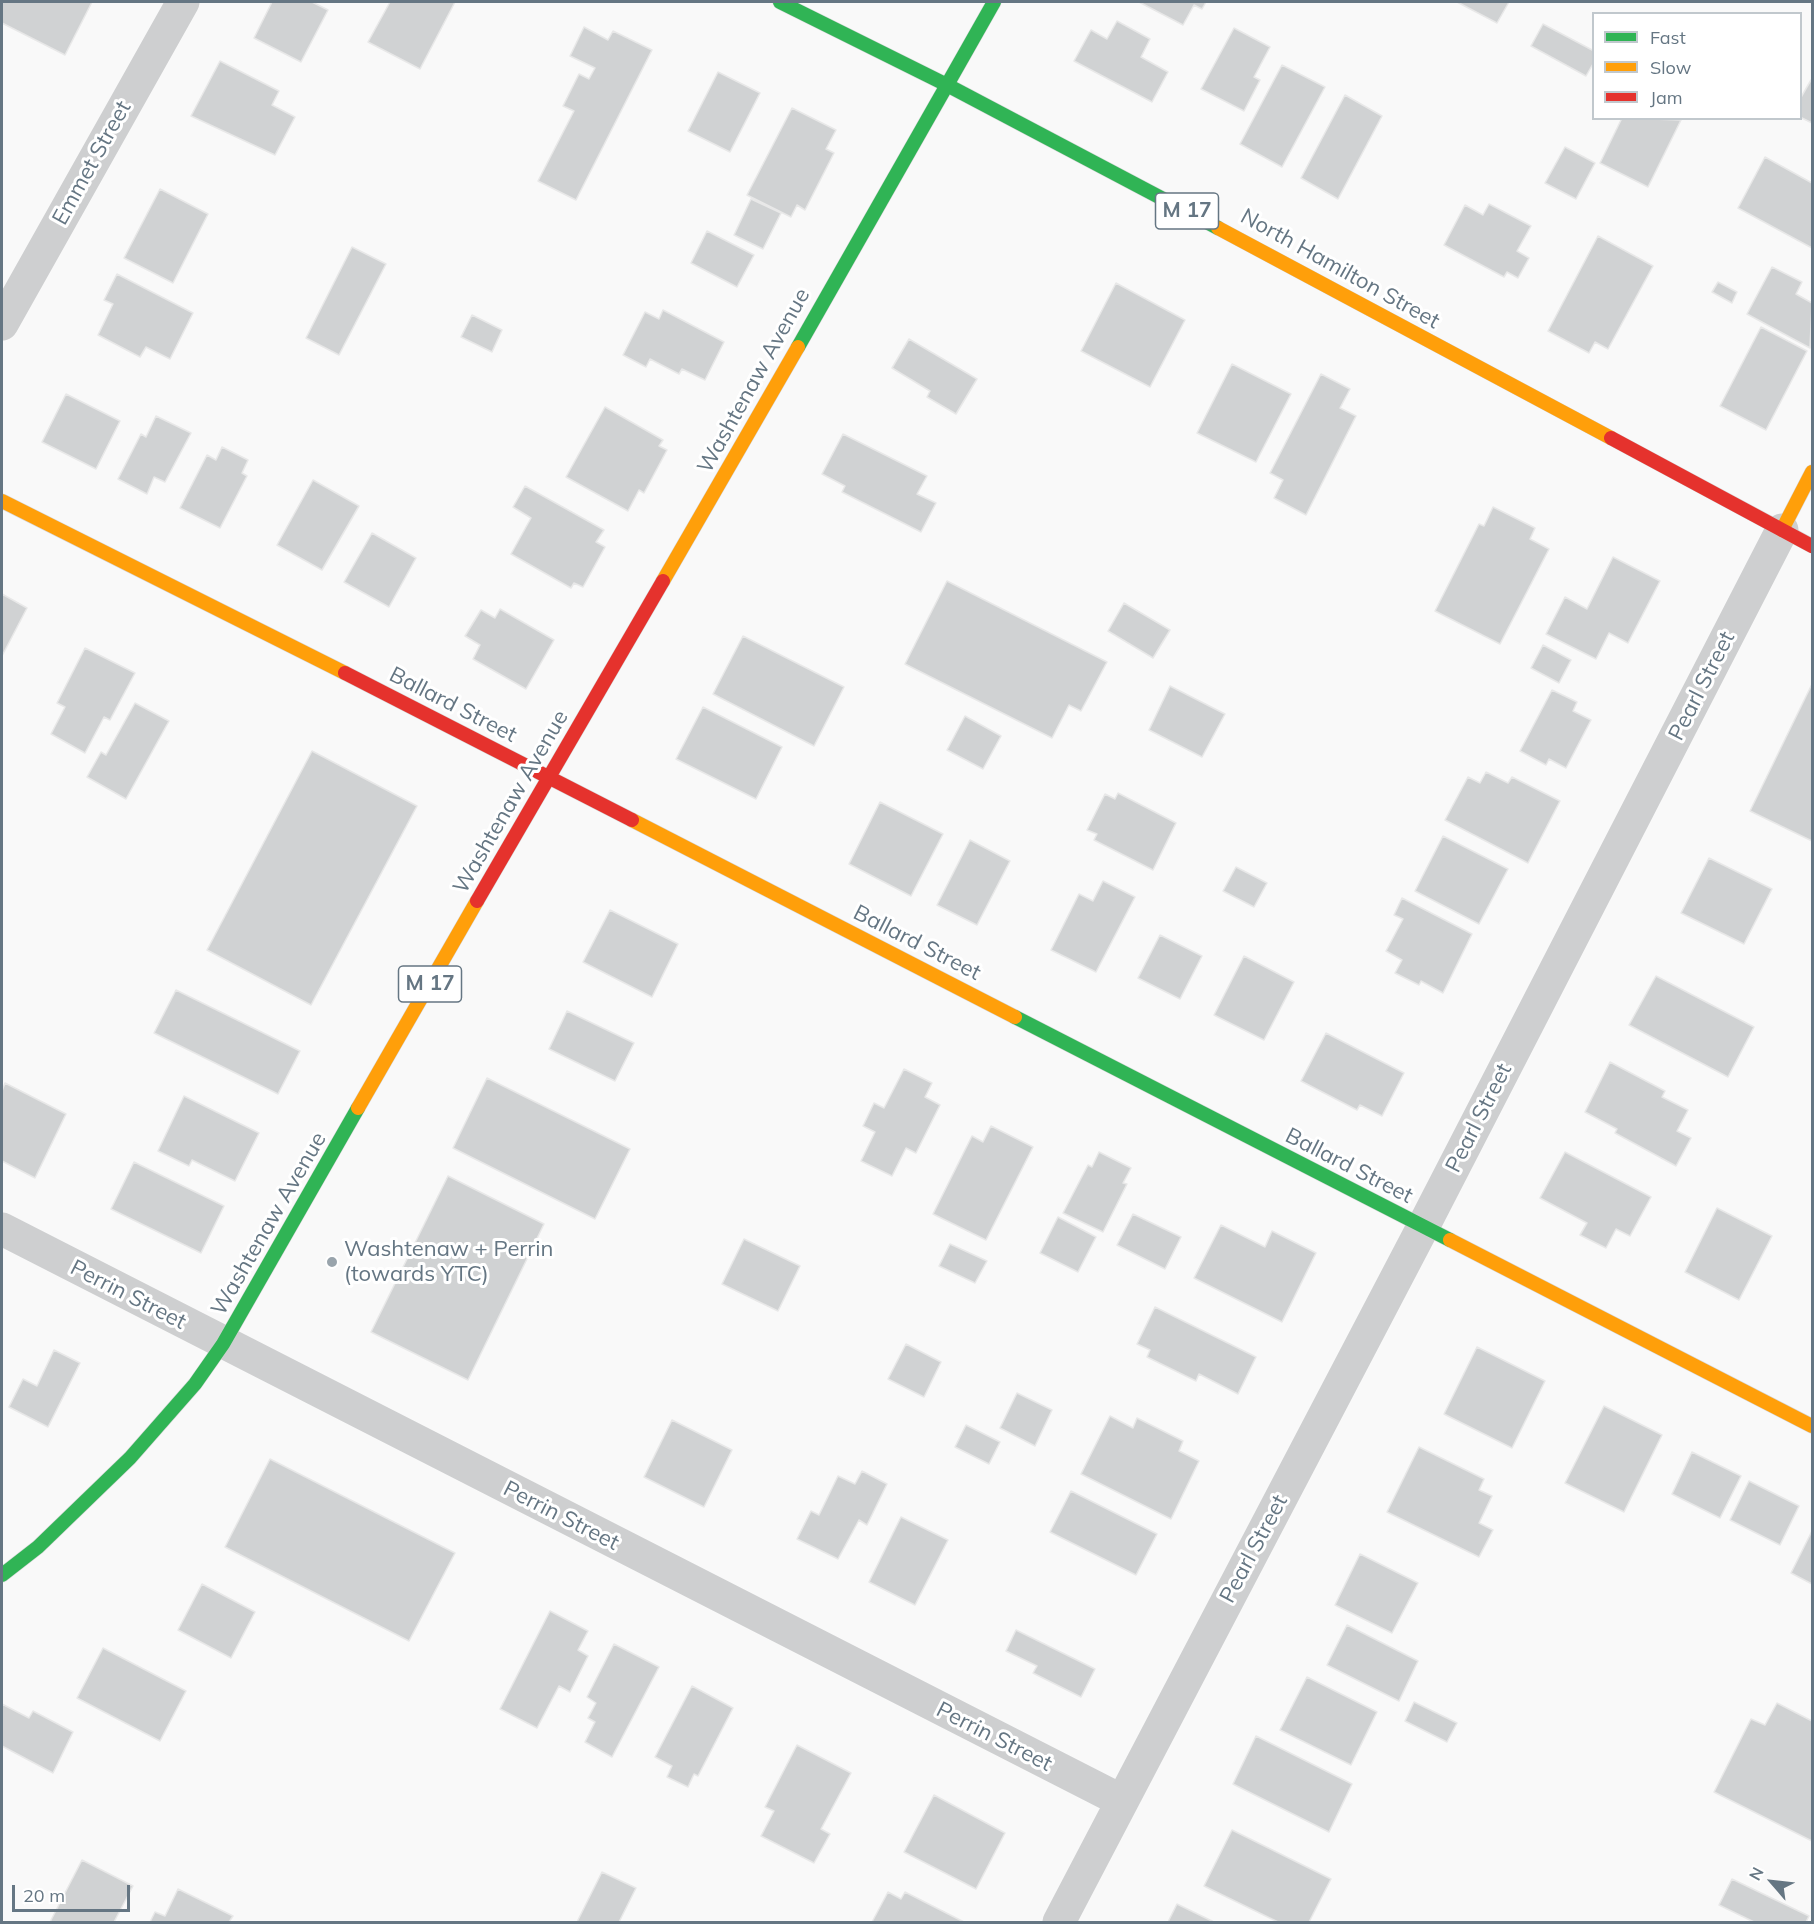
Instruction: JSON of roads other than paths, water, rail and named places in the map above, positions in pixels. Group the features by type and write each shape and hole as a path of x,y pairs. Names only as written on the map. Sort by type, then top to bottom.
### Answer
{"main road":[{"name":"North Hamilton Street","path":"780,2 947,85 1255,247 1812,546"},
{"name":"Washtenaw Avenue","path":"2,1575 38,1547 130,1458 195,1384 224,1344 737,455 994,2"},
{"name":"Pearl Street","path":"1782,530 1812,472"},
{"name":"Ballard Street","path":"2,501 240,620 1812,1426"}],"street":[{"name":"Emmet Street","path":"2,324 183,2"},
{"name":"Pearl Street","path":"1059,1923 1423,1227 1782,530"},
{"name":"Perrin Street","path":"2,1229 1122,1801"}],"place":[{"name":"Washtenaw + Perrin (towards YTC)","path":"332,1262"}]}
